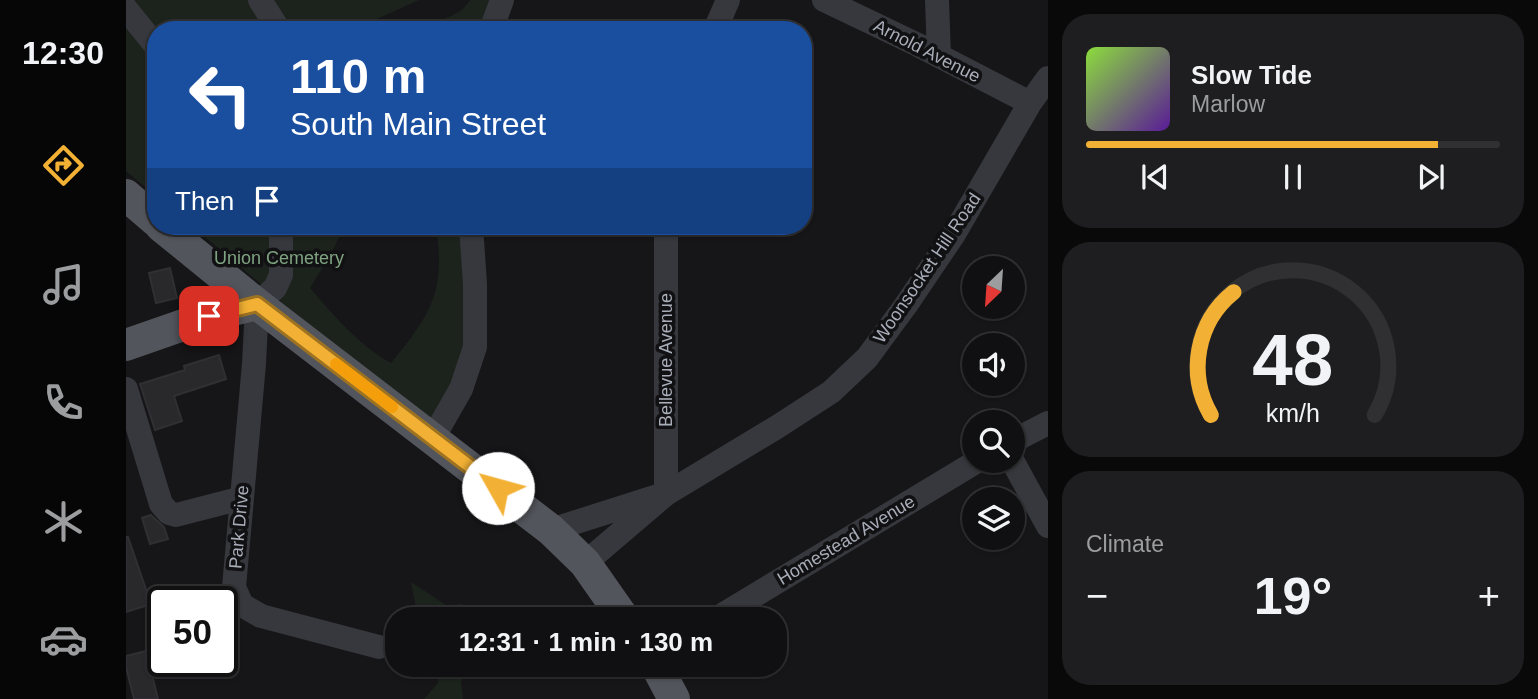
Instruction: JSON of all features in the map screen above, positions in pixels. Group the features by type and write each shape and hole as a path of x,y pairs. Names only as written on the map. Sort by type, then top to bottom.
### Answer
{"main road":[{"path":"126,195 147,213"},
{"path":"172,235 257,304 551,530 586,563 616,607"},
{"path":"126,345 209,316 257,304"},
{"path":"662,677 674,699"}],"street":[{"path":"260,0 273,21"},
{"path":"494,21 502,0"},
{"path":"719,21 728,0"},
{"name":"Arnold Avenue","path":"824,0 1030,103"},
{"path":"937,0 939,56"},
{"path":"126,9 147,35"},
{"name":"Woonsocket Hill Road","path":"586,563 666,494 831,391 867,358 954,234 1030,103 1048,78"},
{"path":"257,304 275,288 281,275 281,235"},
{"path":"433,438 461,389 475,347 472,235"},
{"name":"Bellevue Avenue","path":"666,235 666,494"},
{"name":"Park Drive","path":"257,304 234,587 242,605 261,616 379,647"},
{"path":"126,389 162,504 169,513 176,515 242,498"},
{"path":"1025,435 1048,423"},
{"name":"Homestead Avenue","path":"736,607 962,470"},
{"path":"1019,473 1048,526"},
{"name":"Woonsocket Hill Road","path":"551,530 666,494"}],"green space":[{"path":"126,0 419,0 372,21 147,21 147,188 126,171"},
{"path":"470,0 504,0 496,21 440,21 466,6"},
{"name":"Union Cemetery","path":"203,235 340,235 310,288 358,339 391,363 416,330 432,300 439,268 437,235 470,235 474,353 435,430 274,310 281,301"},
{"path":"411,582 446,605 462,604 466,607 416,607"},
{"path":"438,677 463,677 463,699 424,699 438,683"}],"building":[{"path":"170,268 177,298 156,303 149,273"},
{"path":"219,355 226,379 174,396 182,421 155,430 140,384 185,370 184,366"},
{"path":"151,515 164,527 168,539 150,544 142,518"},
{"path":"128,537 147,592 147,605 126,612"},
{"path":"146,651 147,677 152,677 158,699 134,699 126,656"}],"slow traffic":[{"path":"336,364 392,407"}],"route":[{"path":"209,316 257,304 498,488"}]}
